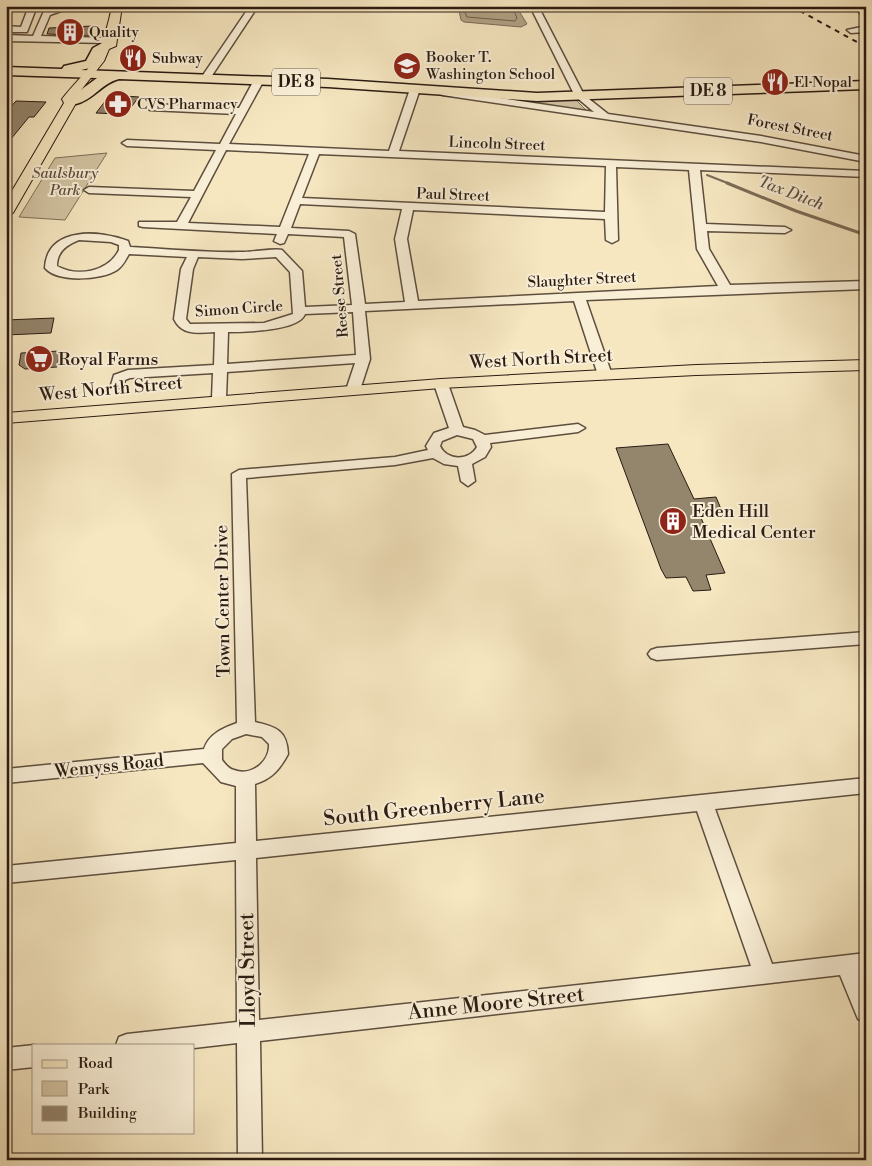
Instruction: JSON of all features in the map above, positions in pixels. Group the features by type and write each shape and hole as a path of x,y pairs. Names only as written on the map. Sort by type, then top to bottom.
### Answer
{"highway":[{"path":"78,85 67,71 91,64 97,51 107,41"},
{"path":"107,61 111,68 132,74"},
{"name":"DE 8","path":"6,67 93,73"},
{"name":"DE 8","path":"6,71 67,71"},
{"name":"Forest Street","path":"93,73 260,80 537,97 580,96"},
{"path":"73,101 85,95 98,81 132,74"},
{"name":"DE 8","path":"580,96 866,85"}],"main road":[{"path":"6,213 73,101 93,73 107,41 117,6"},
{"path":"73,101 68,99 78,85 107,61 113,38 107,41"},
{"name":"West North Street","path":"6,418 219,398 441,384 605,374 866,365"},
{"name":"West North Street","path":"6,407 185,396 219,398"}],"street":[{"path":"6,30 24,30 32,10 47,13 71,6"},
{"path":"206,78 254,6"},
{"path":"534,6 580,96"},
{"path":"856,6 866,16"},
{"path":"36,39 47,13"},
{"path":"851,30 866,29"},
{"path":"6,38 107,41"},
{"path":"181,226 260,80"},
{"path":"393,154 415,89"},
{"name":"Forest Street","path":"430,90 513,104 619,117 753,137 866,159"},
{"name":"Forest Street","path":"580,96 595,110 619,117"},
{"path":"150,107 243,111"},
{"name":"Lincoln Street","path":"127,143 866,174"},
{"path":"125,250 264,256 278,252 277,248 283,231 315,151"},
{"path":"611,164 610,216 612,240"},
{"path":"694,167 703,249 726,289"},
{"path":"89,190 198,194"},
{"name":"Paul Street","path":"295,201 408,208 610,216"},
{"path":"408,208 400,239 412,305"},
{"name":"Reese Street","path":"143,224 349,234 359,308 362,359 353,390"},
{"path":"701,227 785,230"},
{"path":"78,237 113,239 124,242 125,250 118,262 108,270 76,275 55,271 51,268 50,262 60,244 78,237"},
{"name":"Simon Circle","path":"194,254 187,269 180,319 187,328 195,330 292,322 299,316 296,271 278,252"},
{"name":"Slaughter Street","path":"300,311 726,289 866,285"},
{"path":"579,297 605,374"},
{"path":"219,398 222,328"},
{"name":"West North Street","path":"118,385 119,378 128,374 362,359"},
{"path":"441,384 457,431"},
{"path":"482,440 484,447 481,454 464,461 448,460 436,453 433,446 436,438 445,433 457,431 469,432 482,440 578,428"},
{"name":"Town Center Drive","path":"246,727 239,474 395,461 436,453"},
{"path":"464,461 468,481"},
{"path":"657,654 866,638"},
{"path":"246,727 256,728 273,736 280,750 274,766 266,773 245,780 225,776 212,764 211,755 218,740 226,734 246,727"},
{"name":"Wemyss Road","path":"6,776 211,755"},
{"name":"Lloyd Street","path":"245,780 250,1160"},
{"name":"South Greenberry Lane","path":"6,875 567,818 866,785"},
{"path":"704,802 765,975"},
{"path":"856,964 866,1012"},
{"name":"Anne Moore Street","path":"136,1044 856,964"},
{"path":"6,1059 32,1056"}],"green space":[{"path":"497,99 571,99 576,100 588,112"},
{"name":"Saulsbury Park","path":"107,153 65,220 19,217 55,158"}],"water":[{"path":"458,6 516,6 527,24 521,27 464,22 461,20"}],"building":[{"name":"Quality","path":"93,26 90,36 47,34 49,28"},
{"name":"CVS Pharmacy","path":"110,95 139,97 128,111 118,114 96,113"},
{"path":"16,101 46,102 34,117 29,117 6,145 6,112"},
{"path":"54,318 51,333 6,335 6,320"},
{"name":"Royal Farms","path":"60,351 57,367 25,369 19,365 21,353"},
{"name":"Eden Hill Medical Center","path":"668,444 694,499 716,497 721,509 698,511 725,573 706,575 711,590 693,591 686,577 666,578 616,448"}],"waterway":[{"name":"Tax Ditch","path":"707,175 730,184"},
{"name":"Tax Ditch","path":"727,183 796,211 866,235"}],"railway":[{"path":"791,6 866,47"}],"place":[{"name":"Quality","path":"70,32"},
{"name":"Subway","path":"133,58"},
{"name":"Booker T. Washington School","path":"407,66"},
{"name":"El Nopal","path":"775,82"},
{"name":"CVS Pharmacy","path":"118,104"},
{"name":"Royal Farms","path":"39,359"},
{"name":"Eden Hill Medical Center","path":"673,521"}]}
